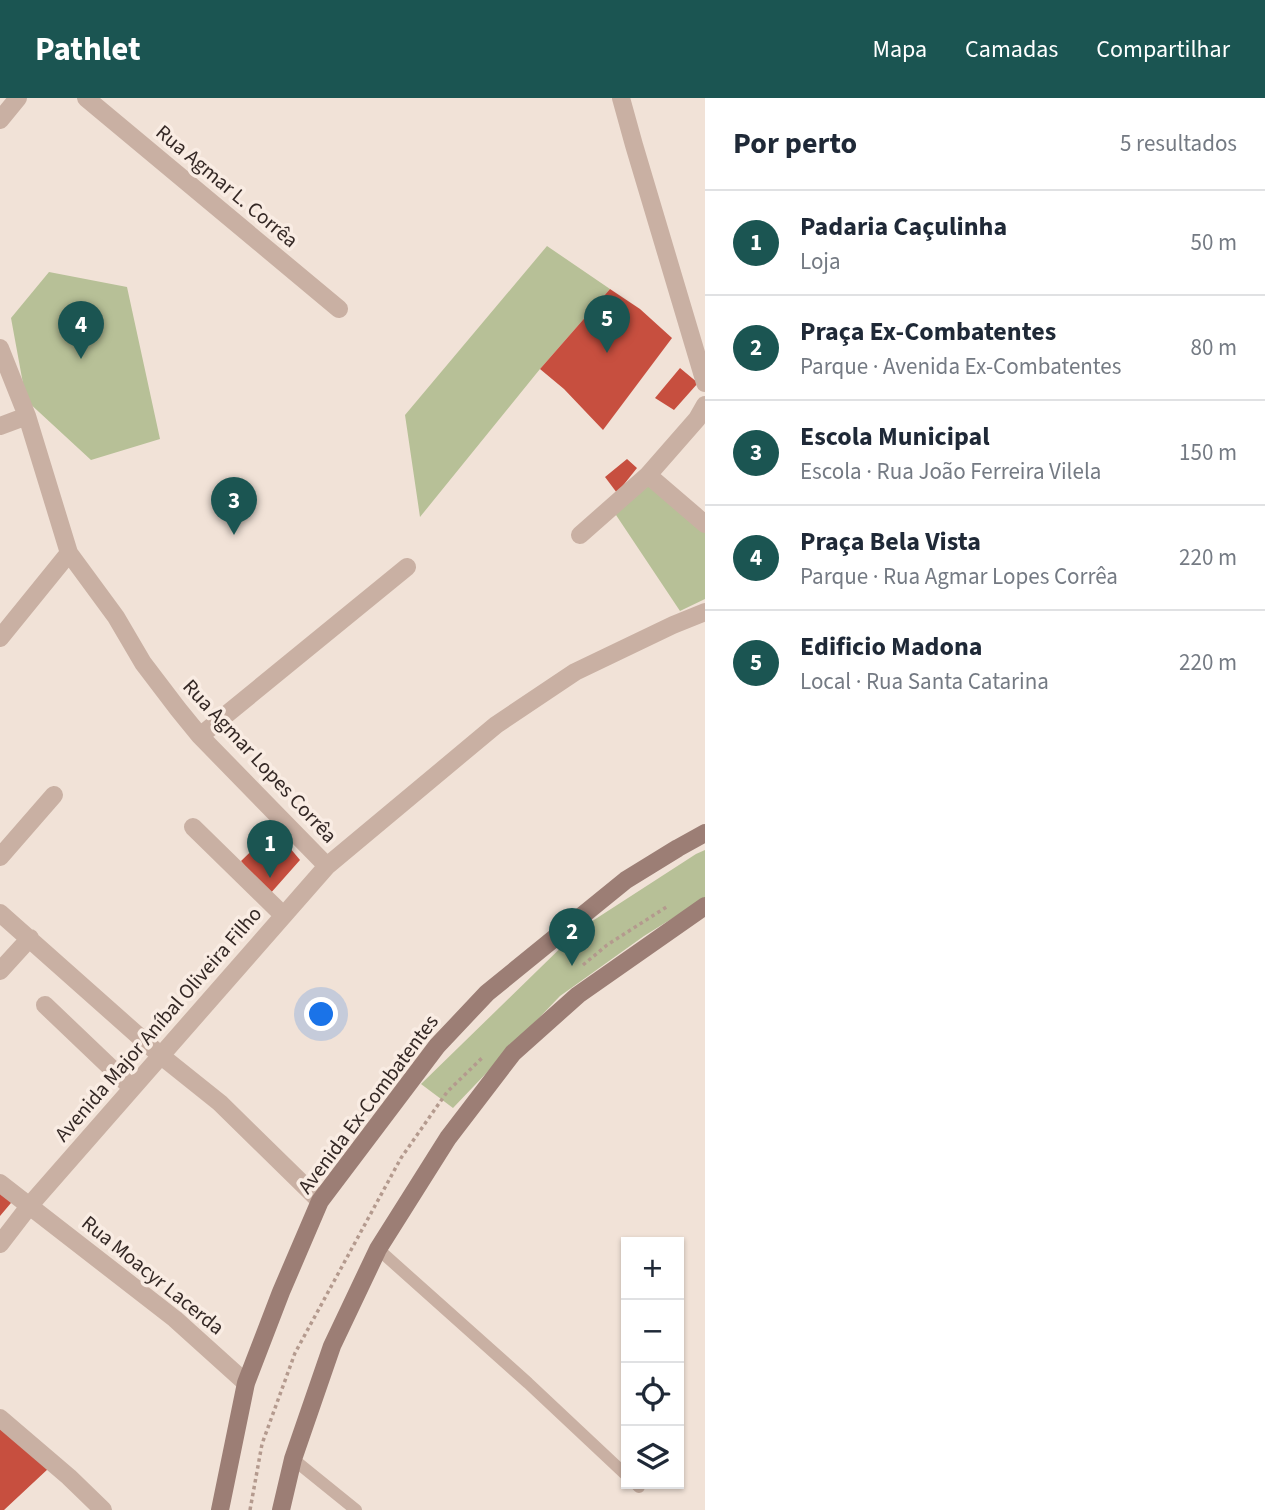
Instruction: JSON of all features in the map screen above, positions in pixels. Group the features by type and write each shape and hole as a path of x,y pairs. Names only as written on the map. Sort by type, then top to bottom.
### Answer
{"street":[{"path":"0,120 18,98"},
{"name":"Rua Agmar L. Corrêa","path":"86,98 339,309"},
{"path":"621,98 705,383"},
{"name":"Rua Agmar Lopes Corrêa","path":"0,348 27,416 69,553 116,617 143,663 200,736 327,866"},
{"path":"580,535 648,475 697,419 705,405"},
{"path":"0,426 27,416"},
{"path":"648,475 705,524"},
{"path":"0,638 69,553"},
{"path":"200,736 407,567"},
{"name":"Avenida Major Aníbal Oliveira Filho","path":"0,1244 30,1205 327,866 496,725 575,673 705,612"},
{"path":"0,857 54,795"},
{"path":"193,827 283,915"},
{"name":"Avenida Ex-Combatentes","path":"220,1510 246,1383 320,1201 437,1046 487,993 626,880 705,833"},
{"path":"281,1510 293,1459 332,1346 377,1249 448,1138 513,1054 578,995 705,906"},
{"path":"0,913 160,1055 220,1103 320,1201"},
{"path":"0,971 30,938"},
{"path":"45,1004 132,1088"},
{"name":"Rua Moacyr Lacerda","path":"0,1183 175,1319 246,1383"},
{"path":"0,1418 103,1510"}],"lane":[{"path":"377,1249 528,1383 621,1470"},
{"path":"293,1459 356,1510"}],"green space":[{"path":"547,246 610,289 540,369 420,517 405,415"},
{"path":"49,272 127,287 160,439 91,460 26,400 11,318"},
{"path":"650,478 705,532 705,599 680,611 612,509"},
{"path":"705,850 705,898 644,936 560,996 453,1108 421,1084 580,929"}],"building":[{"path":"610,289 640,309 672,338 603,430 564,389 540,369"},
{"path":"680,368 698,383 674,410 655,398"},
{"path":"627,459 637,468 617,493 605,477"},
{"path":"274,829 300,860 269,895 241,861"},
{"path":"0,1186 16,1197 0,1216"},
{"path":"0,1427 49,1468 4,1510 0,1510"}],"place":[{"name":"Edificio Madona","path":"607,353"},
{"name":"Praça Bela Vista","path":"81,359"},
{"name":"Escola Municipal","path":"234,535"},
{"name":"Padaria Caçulinha","path":"270,878"},
{"name":"Praça Ex-Combatentes","path":"572,966"}]}
